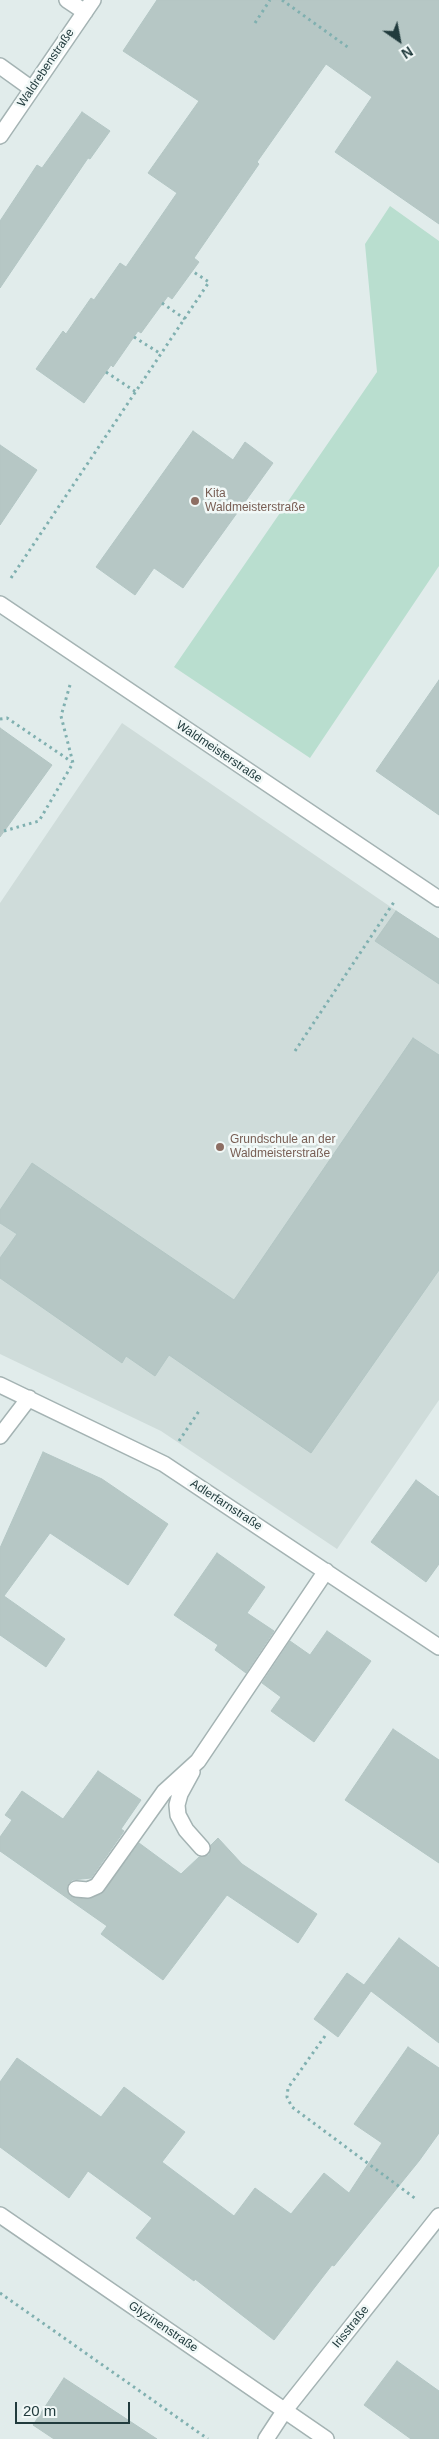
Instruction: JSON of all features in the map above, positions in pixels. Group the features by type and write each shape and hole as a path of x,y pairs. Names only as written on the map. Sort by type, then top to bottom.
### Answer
{"street":[{"path":"67,0 89,6"},
{"name":"Waldrebenstraße","path":"0,136 89,6"},
{"path":"0,66 32,89"},
{"name":"Waldmeisterstraße","path":"0,604 439,899"},
{"name":"Adlerfarnstraße","path":"0,1386 29,1398 164,1464 439,1647"},
{"path":"0,1436 29,1398"},
{"path":"202,1848 186,1830 178,1815 176,1805 180,1794 198,1761 326,1571"},
{"path":"76,1889 88,1890 97,1886 164,1792 198,1761"},
{"name":"Glyzinenstraße","path":"0,2215 326,2439"},
{"name":"Irisstraße","path":"266,2439 285,2410 439,2216"}],"path":[{"path":"255,23 270,0"},
{"path":"282,0 349,48"},
{"path":"11,579 209,282 192,271"},
{"path":"162,303 185,319"},
{"path":"134,337 160,354"},
{"path":"106,372 136,392"},
{"path":"4,831 39,821 72,763 62,716 70,685"},
{"path":"0,719 6,718 72,763"},
{"path":"295,1052 390,907"},
{"path":"178,1443 199,1411"},
{"path":"325,2036 288,2088 287,2097 292,2107 423,2204"},
{"path":"0,2293 208,2439"}],"shaded area":[{"name":"Grundschule an der Waldmeisterstraße","path":"122,723 439,940 439,1400 337,1549 161,1431 0,1354 0,903"}],"green space":[{"path":"390,206 439,241 439,566 310,758 174,667 377,372 365,244"}],"building":[{"path":"157,0 439,0 439,224 335,152 372,97 326,64 257,162 259,164 194,258 199,262 172,299 168,296 141,333 138,331 113,367 111,365 84,403 36,369 63,331 66,334 91,298 94,300 120,263 126,267 177,193 148,173 199,101 123,51"},
{"path":"82,112 110,131 90,159 88,158 0,288 0,221 37,165 42,168"},
{"name":"Kita Waldmeisterstraße","path":"193,431 233,460 245,442 273,463 183,588 154,568 135,595 96,567"},
{"path":"0,445 37,470 0,525"},
{"path":"439,680 439,815 376,771"},
{"path":"0,728 52,765 0,837"},
{"path":"396,911 439,939 439,984 375,941"},
{"path":"413,1038 439,1055 439,1270 311,1453 169,1355 155,1376 126,1356 122,1363 0,1278 0,1258 17,1234 0,1223 0,1210 32,1163 234,1300"},
{"path":"43,1452 102,1479 168,1524 128,1585 50,1533 4,1596 65,1639 46,1667 0,1635 0,1548"},
{"path":"416,1480 439,1497 439,1564 426,1582 371,1542"},
{"path":"217,1553 265,1587 247,1613 274,1631 246,1673 215,1650 218,1645 174,1615"},
{"path":"327,1631 371,1661 314,1742 271,1711 281,1697 262,1683 290,1641 310,1655"},
{"path":"393,1729 439,1760 439,1863 345,1800"},
{"path":"98,1771 141,1800 121,1829 124,1831 91,1878 72,1880 69,1883 67,1889 70,1896 88,1899 101,1894 139,1843 181,1874 199,1857 209,1855 211,1845 218,1838 242,1864 317,1914 298,1943 227,1895 163,1980 101,1934 107,1926 0,1851 0,1837 12,1820 5,1815 22,1791 63,1819"},
{"path":"399,1938 439,1968 439,2043 371,1991 338,2037 314,2019 347,1973 364,1985"},
{"path":"408,2047 439,2068 439,2133 419,2161 334,2266 332,2265 274,2340 195,2279 194,2281 136,2238 152,2218 88,2171 69,2198 0,2147 0,2082 17,2058 101,2117 124,2087 185,2132 162,2162 234,2216 255,2188 291,2214 324,2173 349,2193 382,2143 354,2124"},
{"path":"397,2361 439,2391 439,2439 411,2439 364,2405"},
{"path":"64,2378 157,2439 54,2439 33,2425"}],"place":[{"name":"Kita Waldmeisterstraße","path":"195,501"},
{"name":"Grundschule an der Waldmeisterstraße","path":"220,1147"}]}
